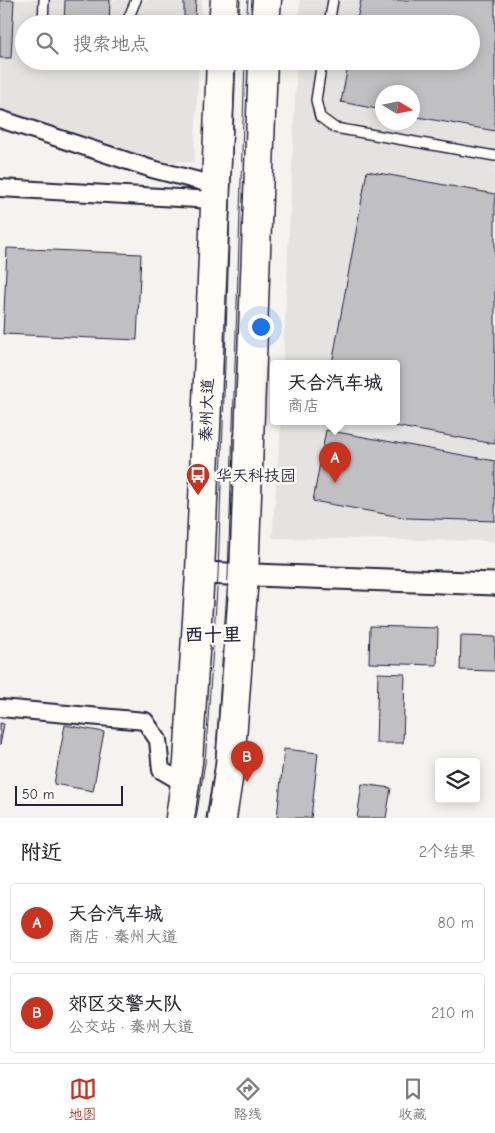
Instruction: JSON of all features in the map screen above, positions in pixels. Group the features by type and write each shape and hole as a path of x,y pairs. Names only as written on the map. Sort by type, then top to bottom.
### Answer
{"highway":[{"path":"224,15 225,0"},
{"path":"265,15 267,0"},
{"name":"秦州大道","path":"180,818 188,762 200,573 221,70"},
{"path":"222,818 230,766 244,576 263,70"}],"street":[{"path":"0,119 152,169 203,182 215,191"},
{"path":"0,188 215,191"},
{"path":"200,573 495,584"},
{"path":"0,708 145,721 158,740 161,770 185,784"}],"lane":[{"path":"43,15 44,0"},
{"path":"130,15 136,0"},
{"path":"330,15 333,0"},
{"path":"321,70 316,100 320,117 335,128 495,156"}],"shaded area":[{"path":"0,0 202,0 201,15 15,15 15,70 199,70 194,162 127,161 0,114"},
{"path":"300,0 495,0 495,541 272,538 281,425 400,425 400,360 283,360 297,70 480,70 480,15 299,15"}],"building":[{"path":"0,0 14,0 11,58 0,58"},
{"path":"65,0 110,0 109,15 64,15"},
{"path":"184,0 196,0 195,15 184,15"},
{"path":"361,0 495,0 495,131 420,117 420,85 375,85 375,109 341,102 347,70 480,70 480,15 358,15"},
{"path":"367,171 495,194 495,444 389,425 400,425 400,360 333,360"},
{"path":"7,248 141,254 137,340 3,334"},
{"path":"326,430 495,461 495,521 407,518 313,501"},
{"path":"370,626 438,628 437,665 369,663"},
{"path":"461,636 495,637 495,671 460,670"},
{"path":"378,673 405,674 403,743 376,743"},
{"path":"0,723 4,724 0,745"},
{"path":"65,725 104,732 93,791 54,784"},
{"path":"284,749 318,753 311,818 277,818"},
{"path":"362,784 391,788 386,818 357,818"}],"tram line":[{"path":"237,15 238,0"},
{"path":"247,15 248,0"},
{"path":"196,818 205,763 218,575 235,70"},
{"path":"206,818 215,764 228,576 245,70"}],"place":[{"name":"天合汽车城","path":"335,483"},
{"name":"华天科技园","path":"198,496"},
{"name":"郊区交警大队","path":"247,782"}],"district":[{"name":"西十里","path":"213,634"}]}
